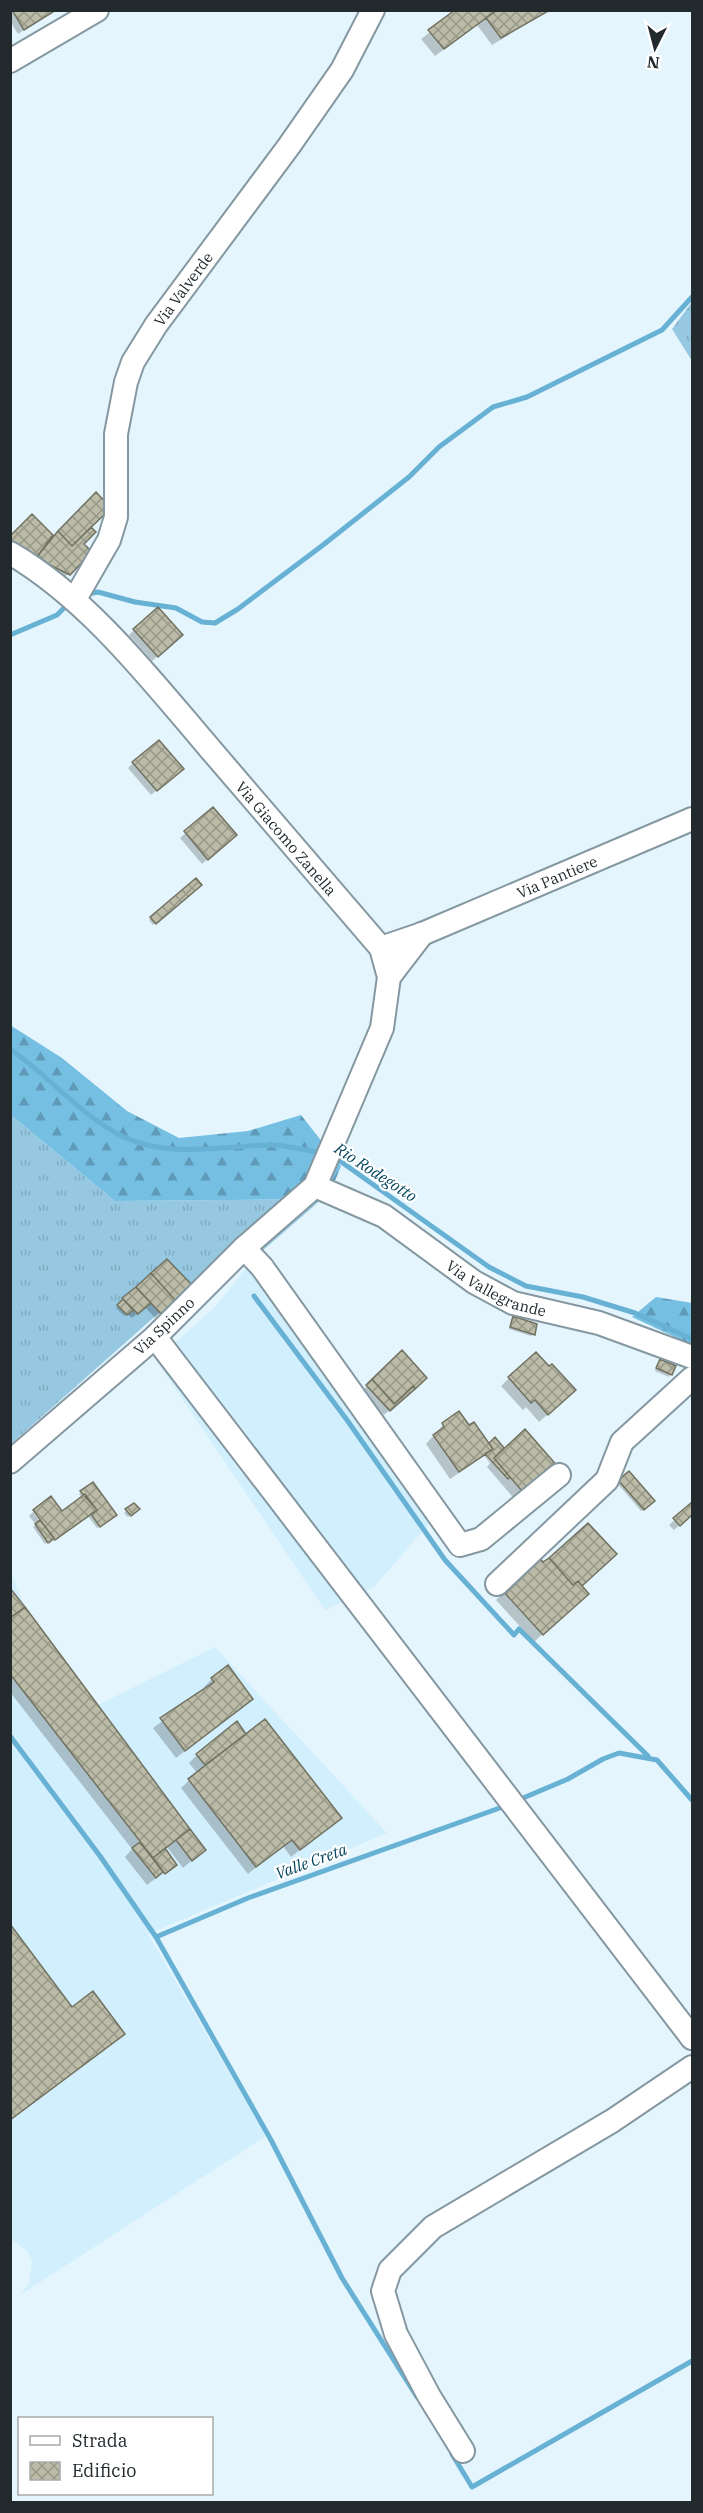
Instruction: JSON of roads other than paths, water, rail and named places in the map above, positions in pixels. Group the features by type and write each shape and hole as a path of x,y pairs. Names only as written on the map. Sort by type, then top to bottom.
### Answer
{"street":[{"path":"10,61 97,10"},
{"name":"Via Valverde","path":"75,599 109,540 116,517 116,434 126,382 133,362 156,325 289,146 342,69 373,10"},
{"name":"Via Giacomo Zanella","path":"10,553 29,563 75,599 159,690 381,948 389,977 382,1028 315,1186"},
{"name":"Via Pantiere","path":"381,948 422,934 693,819"},
{"name":"Via Pantiere","path":"389,977 422,934"},
{"name":"Via Spinno","path":"10,1462 155,1336 244,1248 315,1186"},
{"name":"Via Vallegrande","path":"315,1186 384,1216 474,1282 513,1303 599,1323 693,1356"},
{"path":"244,1248 262,1267 460,1545 481,1539 559,1475"},
{"path":"155,1336 693,2038"},
{"path":"497,1584 607,1480 622,1442 693,1378"},
{"path":"463,2451 429,2396 396,2334 383,2291 390,2270 433,2227 612,2121 693,2067"}],"waterway":[{"path":"87,594 98,592 135,602 176,608 202,622 215,623 238,609 323,545 409,477 439,447 493,407 527,397 662,330 692,297"},
{"path":"10,635 57,615 69,603"},
{"name":"Rio Rodegotto","path":"10,1049 92,1117 122,1136 140,1143 194,1150 277,1145 324,1153"},
{"name":"Rio Rodegotto","path":"333,1156 489,1267 526,1286 583,1297 635,1313 692,1339"},
{"path":"254,1296 347,1420 445,1560 514,1635 519,1629 648,1756"},
{"path":"10,1736 100,1856 156,1937 271,2140 342,2278 417,2397"},
{"name":"Valle Creta","path":"516,1801 568,1779 603,1759 619,1753 657,1760 692,1800"},
{"name":"Valle Creta","path":"156,1937 248,1898 508,1805"},
{"path":"452,2454 472,2487 692,2361"}]}
